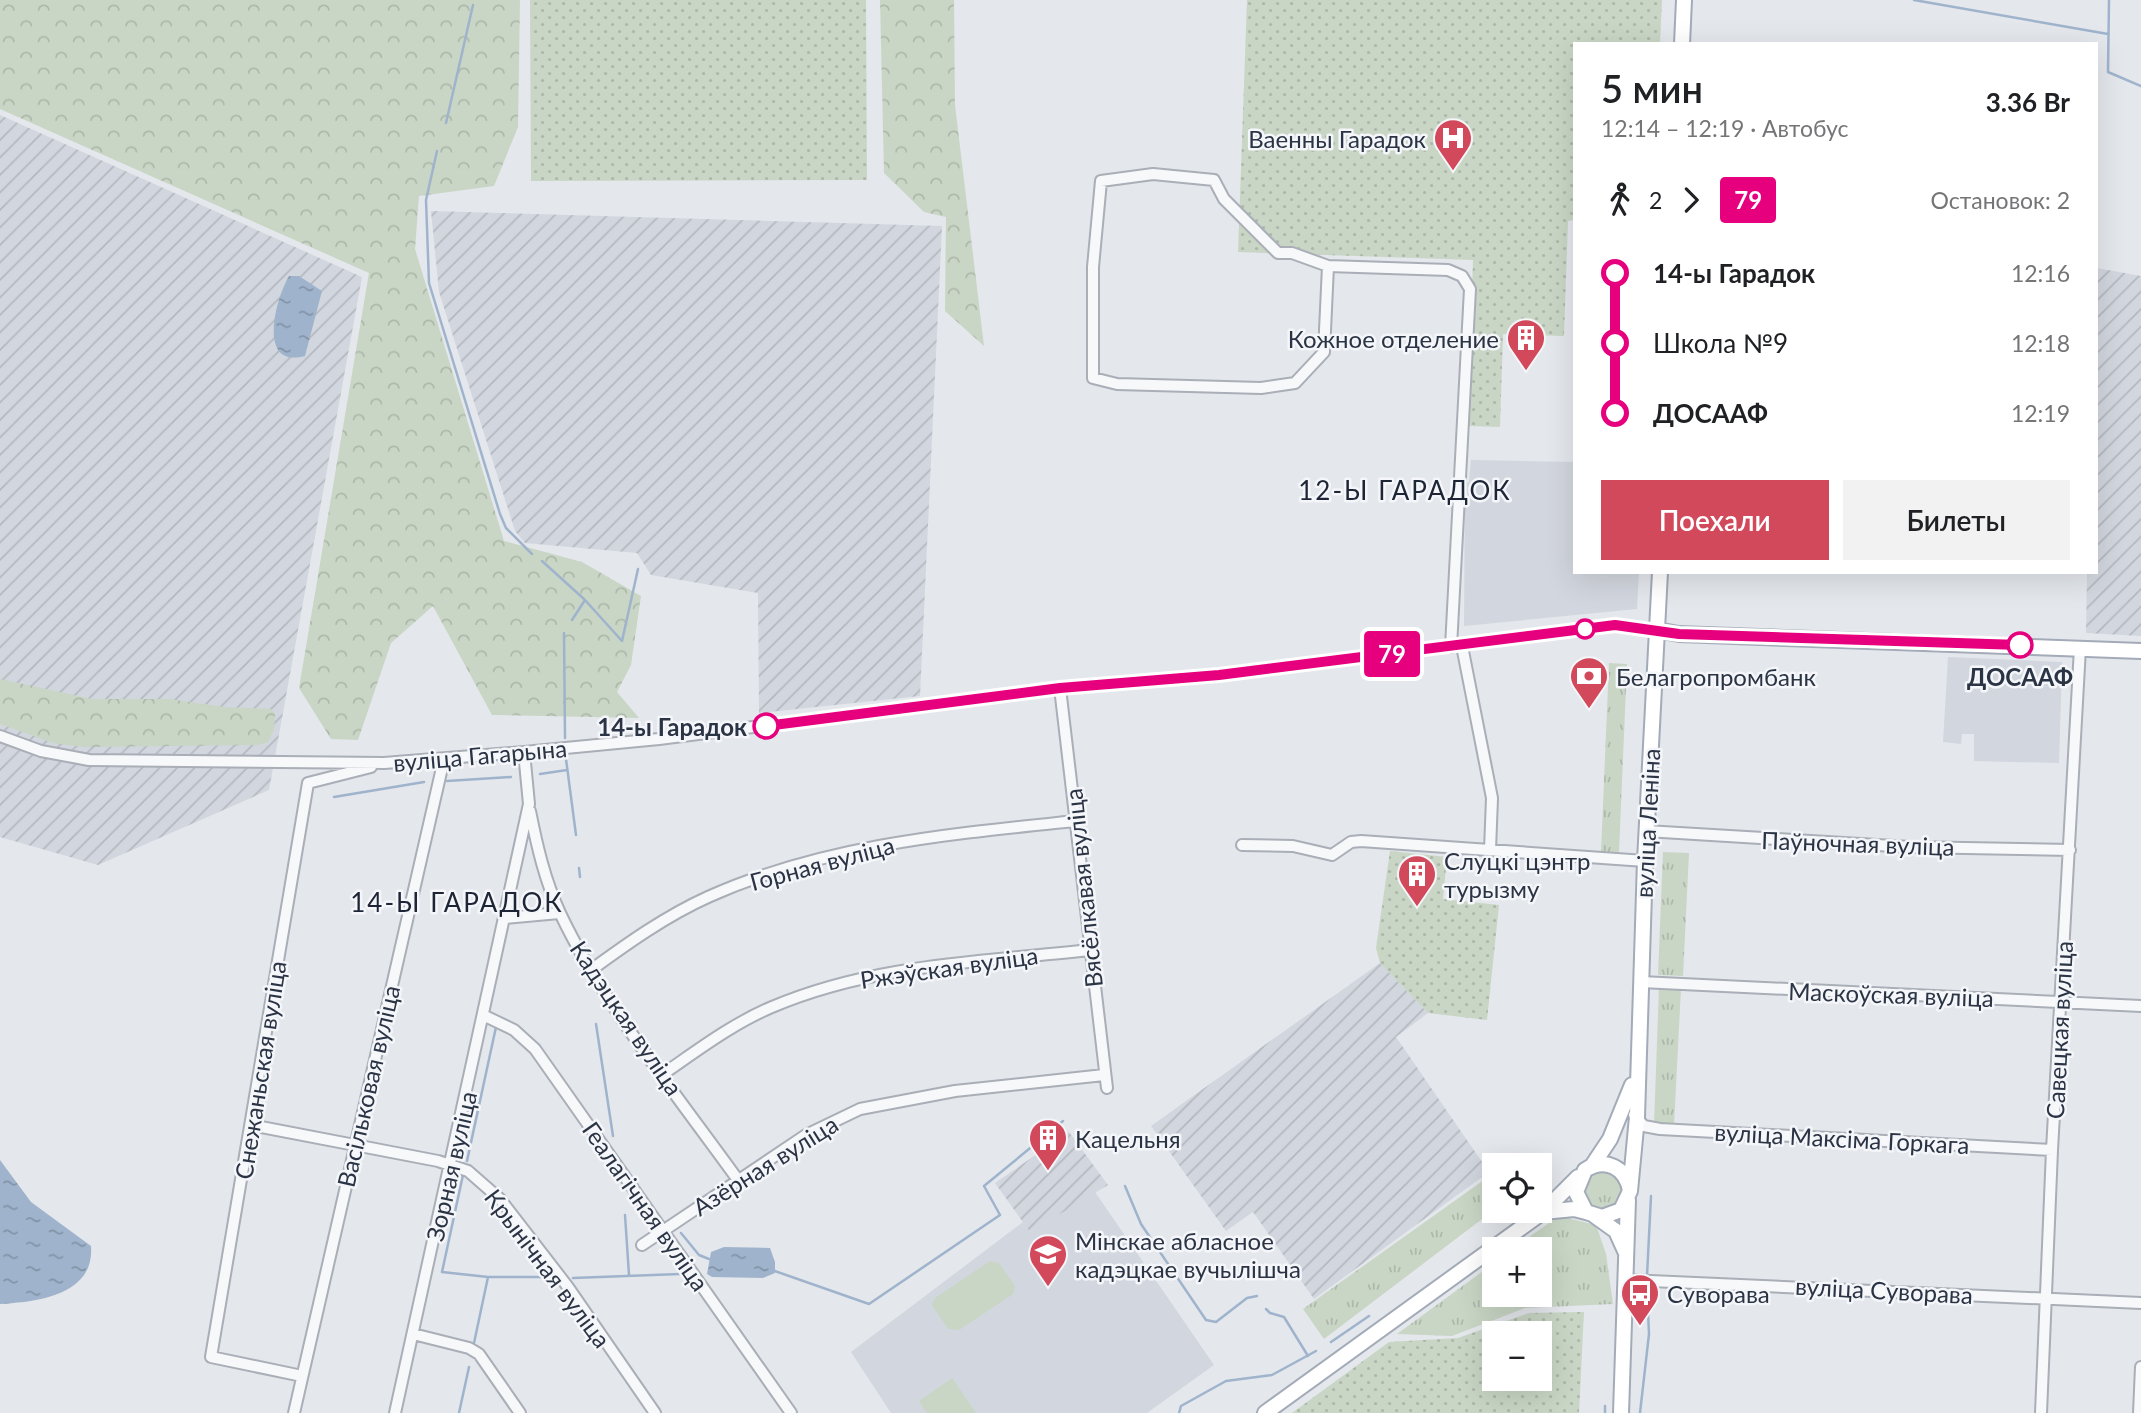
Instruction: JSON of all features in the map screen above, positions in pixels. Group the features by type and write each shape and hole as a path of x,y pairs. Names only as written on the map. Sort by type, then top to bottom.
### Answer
{"main road":[{"path":"1682,42 1684,0"},
{"name":"вуліца Леніна","path":"1621,1413 1628,1280 1630,1114 1636,1073 1660,574"},
{"name":"вуліца Гагарына","path":"1657,630 1679,634 2141,651"},
{"name":"вуліца Леніна","path":"1592,1166 1630,1114"},
{"path":"1552,1203 1592,1166 1609,1164 1618,1168 1628,1182 1629,1195 1615,1214 1591,1214 1574,1209 1552,1211"},
{"path":"1579,1176 1576,1192 1591,1214 1616,1231 1628,1257"},
{"path":"1265,1413 1528,1223"}],"street":[{"path":"1328,265 1324,352 1295,383 1261,388 1117,384 1093,378 1093,267 1101,181 1153,174 1214,180 1224,199 1278,253 1292,253 1328,265 1448,270 1462,276 1470,289 1457,646 1492,798 1490,850"},
{"name":"вуліца Гагарына","path":"0,736 41,751 89,760 384,764 699,734 1060,688 1219,675 1615,625 1657,630"},
{"name":"Савецкая вуліца","path":"2041,1413 2052,1150 2081,648"},
{"name":"Вясёлкавая вуліца","path":"1060,688 1107,1088"},
{"name":"Зорная вуліца","path":"396,1413 485,1016 529,804 524,752"},
{"name":"Васільковая вуліца","path":"294,1413 444,759"},
{"name":"Снежаньская вуліца","path":"302,1376 211,1357 308,783 384,764"},
{"name":"Кадэцкая вуліца","path":"529,804 536,842 559,913 591,970 738,1180"},
{"name":"Горная вуліца","path":"591,970 657,924 706,898 790,867 927,837 1075,821"},
{"name":"Паўночная вуліца","path":"1646,831 1910,847 2070,850"},
{"path":"1242,845 1293,846 1332,855 1351,842 1361,841 1645,861"},
{"path":"505,918 559,913"},
{"name":"Ржэўская вуліца","path":"663,1074 726,1031 770,1008 864,976 930,965 1090,950"},
{"name":"Маскоўская вуліца","path":"1641,982 2141,1006"},
{"name":"Геалагічная вуліца","path":"485,1016 514,1030 536,1048 791,1413"},
{"name":"Азёрная вуліца","path":"642,1245 832,1120 859,1109 955,1091 1104,1074"},
{"name":"вуліца Максіма Горкага","path":"1630,1114 1644,1126 1660,1129 2052,1150"},
{"name":"Крынічная вуліца","path":"251,1125 354,1147 439,1161 468,1171 500,1199 568,1287 655,1413"},
{"name":"вуліца Суворава","path":"1628,1280 2141,1303"},
{"path":"414,1334 479,1353 520,1413"},
{"path":"2139,1413 2141,1367"}],"shaded area":[{"path":"0,115 362,277 269,790 98,865 0,837"},
{"path":"431,211 942,226 920,696 759,713 758,593 651,575 637,553 525,543 515,531 439,292"},
{"path":"2098,268 2141,276 2141,636 2086,633 2087,574 2098,574"},
{"path":"1471,460 1573,462 1573,574 1639,574 1637,609 1464,626 1465,483 1469,482"},
{"path":"1948,657 2062,662 2059,763 1974,761 1974,734 1962,734 1961,744 1943,742"},
{"path":"1380,963 1428,1013 1396,1037 1482,1162 1482,1177 1314,1299 1253,1212 1226,1231 1151,1126"},
{"path":"1069,1132 1108,1185 1030,1232 995,1183"},
{"name":"Мінскае абласное кадэцкае вучылішча","path":"1095,1192 1214,1365 1147,1413 891,1413 851,1352 1023,1222 1030,1232"}],"green space":[{"path":"0,0 520,0 518,127 494,186 419,196 415,249 504,541 582,562 641,596 631,665 617,692 639,718 492,715 433,606 391,643 358,740 331,739 299,688 369,273 0,109"},
{"path":"530,0 866,0 867,180 531,181"},
{"path":"880,0 954,0 955,105 984,346 945,311 946,217 924,212 884,173"},
{"path":"1247,0 1662,0 1660,42 1573,42 1573,220 1568,221 1564,336 1503,334 1500,427 1467,426 1473,260 1238,252"},
{"path":"1609,663 1627,664 1619,852 1601,852"},
{"path":"0,679 92,699 169,699 224,707 271,709 275,714 274,729 268,742 258,745 84,747 53,743 0,724"},
{"path":"1390,851 1447,857 1443,899 1499,905 1487,1020 1428,1013 1380,963 1376,948"},
{"path":"1663,852 1689,853 1683,976 1658,975"},
{"path":"1659,988 1681,989 1674,1125 1654,1124"},
{"path":"1603,1170 1617,1175 1622,1189 1617,1203 1603,1208 1589,1203 1584,1189 1589,1175"},
{"path":"1482,1181 1482,1219 1324,1339 1303,1309"},
{"path":"1559,1216 1596,1225 1606,1254 1613,1304 1552,1307 1552,1237 1529,1237"},
{"path":"990,1261 999,1263 1015,1286 1013,1294 959,1330 948,1329 932,1305 935,1298"},
{"path":"1482,1272 1482,1307 1547,1307 1525,1308 1491,1321 1482,1321 1482,1324 1452,1336 1397,1334"},
{"path":"1584,1312 1579,1413 1292,1413 1389,1342 1458,1338 1482,1330 1482,1391 1552,1391 1552,1321 1506,1321 1529,1313"},
{"path":"952,1378 976,1413 927,1413 919,1401"}],"water":[{"path":"289,276 299,276 322,291 305,356 290,357 280,352 275,342 275,314"},
{"path":"0,1160 31,1202 91,1246 90,1262 84,1275 61,1293 30,1301 0,1304"},
{"path":"724,1247 770,1248 775,1262 775,1273 763,1278 712,1277 707,1274 711,1252"}],"waterway":[{"path":"1914,0 2108,34"},
{"path":"2109,0 2108,72 2141,86"},
{"path":"446,123 473,5"},
{"path":"437,151 426,200 429,283 500,514 506,528 532,554"},
{"path":"542,561 584,599"},
{"path":"572,620 585,600 622,641 638,569"},
{"path":"564,633 565,738"},
{"path":"566,759 576,835"},
{"path":"540,774 567,770"},
{"path":"447,781 511,777"},
{"path":"334,797 424,782"},
{"path":"579,868 580,877"},
{"path":"596,1024 613,1136"},
{"path":"467,1161 496,1027"},
{"path":"772,1270 869,1304 1000,1215 984,1186 1063,1121"},
{"path":"463,1175 442,1272 488,1277 545,1277"},
{"path":"1125,1186 1141,1224 1206,1320 1216,1322 1247,1298 1257,1296"},
{"path":"1647,1276 1651,1196"},
{"path":"625,1215 629,1275"},
{"path":"681,1233 699,1255 709,1259"},
{"path":"573,1278 680,1274"},
{"path":"474,1343 488,1277"},
{"path":"1640,1413 1649,1334 1647,1289"},
{"path":"1266,1309 1284,1317 1308,1356"},
{"path":"1331,1342 1369,1316"},
{"path":"1179,1413 1181,1406 1226,1381 1272,1375 1316,1351"},
{"path":"459,1413 469,1367"},
{"path":"1605,1406 1605,1413"}],"bus line":[{"name":"79","path":"766,726 1060,688 1219,675 1615,625 1679,634 2020,645"}],"place":[{"name":"Ваенны Гарадок","path":"1453,172"},
{"name":"Кожное отделение","path":"1526,372"},
{"name":"ДОСААФ","path":"2020,645"},
{"name":"Белагропромбанк","path":"1589,710"},
{"name":"14-ы Гарадок","path":"766,726"},
{"name":"Слуцкі цэнтр турызму","path":"1417,908"},
{"name":"Кацельня","path":"1048,1172"},
{"name":"Мінскае абласное кадэцкае вучылішча","path":"1048,1288"},
{"name":"Суворава","path":"1640,1327"}],"district":[{"name":"12-Ы ГАРАДОК","path":"1405,490"},
{"name":"14-Ы ГАРАДОК","path":"457,902"}]}
